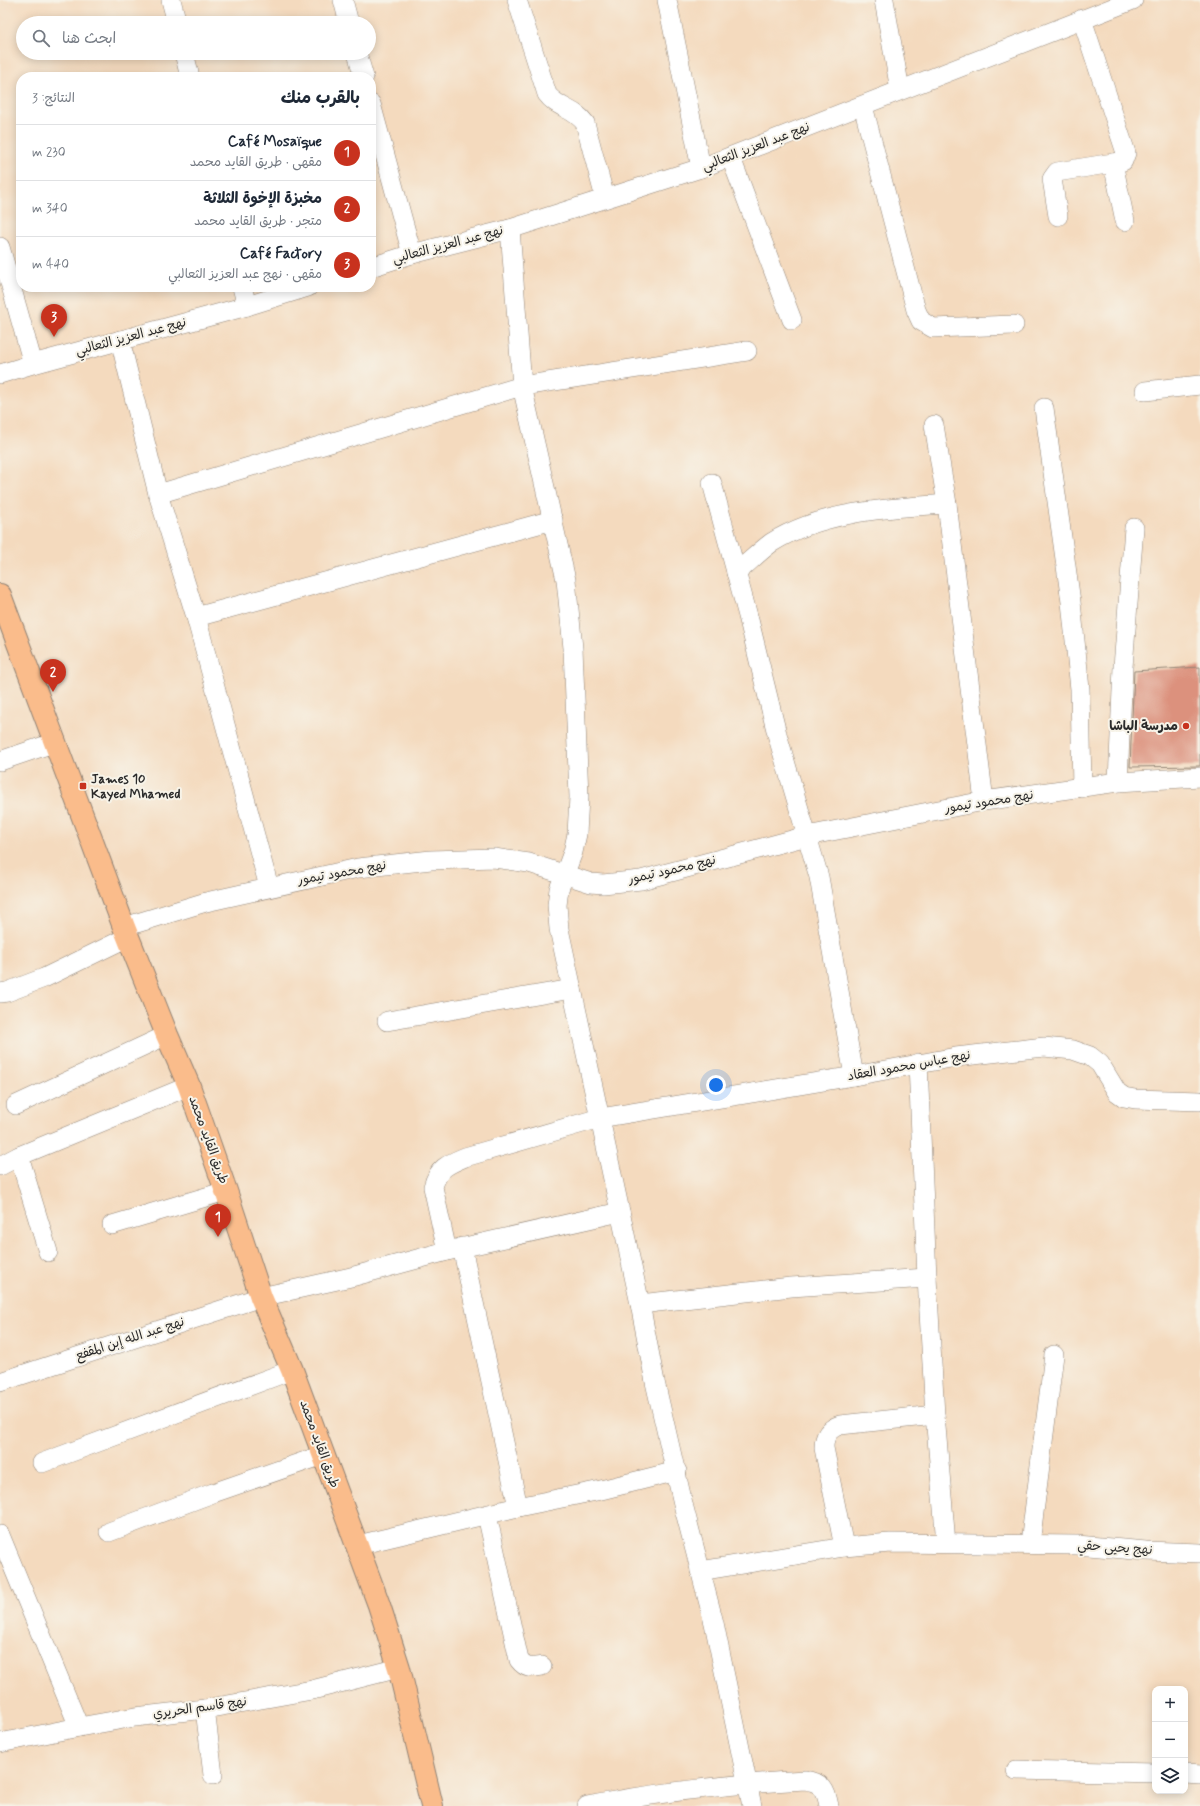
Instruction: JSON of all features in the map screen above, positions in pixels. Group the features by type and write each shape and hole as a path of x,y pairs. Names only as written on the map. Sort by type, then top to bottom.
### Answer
{"main road":[{"name":"طريق القايد محمد","path":"0,595 126,932 189,1086 261,1296 292,1370 358,1545 399,1668 432,1806"}],"street":[{"path":"171,0 175,16"},
{"path":"343,0 347,16"},
{"path":"517,0 547,94 552,101 578,114 585,123 605,198"},
{"path":"667,0 701,168"},
{"path":"884,0 900,90"},
{"name":"نهج عبد العزيز الثعالبي","path":"376,265 412,254 510,229 731,158 900,90 1133,0"},
{"path":"1058,216 1052,179 1057,172 1123,161 1126,153 1082,19"},
{"path":"186,60 189,72"},
{"path":"359,60 363,72"},
{"path":"863,106 916,310 921,321 933,328 1014,325"},
{"path":"376,122 412,254"},
{"path":"731,158 792,320"},
{"path":"1113,163 1125,221"},
{"path":"510,229 522,386 566,580 573,648 578,724 579,797 577,834 559,890 557,905 560,936 640,1304 655,1382 700,1571 752,1806"},
{"path":"0,247 33,364"},
{"path":"243,292 247,306"},
{"name":"نهج عبد العزيز الثعالبي","path":"0,374 247,306 292,292"},
{"path":"120,340 158,494 196,617 269,887"},
{"path":"158,494 522,386 747,351"},
{"path":"1145,391 1200,385"},
{"path":"1044,408 1080,689 1082,788"},
{"path":"934,426 947,504 984,801"},
{"path":"712,483 777,734 819,877 854,1076"},
{"path":"736,573 771,544 794,531 823,519 898,508 947,504"},
{"path":"196,617 553,520"},
{"path":"1118,782 1123,667 1134,528"},
{"path":"0,761 56,742"},
{"name":"نهج محمود تيمور","path":"0,993 7,992 44,978 126,932 206,902 358,868 431,860 494,858 529,863 597,884 641,880 807,836 984,801 1118,782 1200,777"},
{"path":"388,1021 572,989"},
{"path":"16,1105 167,1035"},
{"name":"نهج عباس محمود العقاد","path":"518,1507 455,1249 433,1187 436,1177 441,1170 450,1164 465,1157 600,1118 854,1076 956,1057 1044,1047 1073,1050 1090,1056 1100,1064 1117,1092 1124,1097 1135,1099 1200,1101"},
{"path":"918,1064 927,1278 935,1414 946,1543"},
{"path":"0,1166 19,1156 189,1086"},
{"path":"19,1156 48,1252"},
{"path":"112,1225 226,1191"},
{"name":"نهج عبد الله إبن المقفع","path":"0,1382 261,1296 351,1277 455,1249 620,1212"},
{"path":"640,1304 791,1287 927,1278"},
{"path":"1030,1544 1054,1355"},
{"path":"42,1463 292,1370"},
{"path":"844,1546 824,1448 824,1440 827,1433 832,1428 840,1425 935,1414"},
{"path":"109,1532 213,1493 323,1455"},
{"path":"358,1545 518,1507 601,1490 677,1471"},
{"path":"487,1515 519,1660 524,1666 530,1669 542,1666"},
{"path":"0,1536 79,1727"},
{"name":"نهج يحيى حقي","path":"700,1571 844,1546 890,1543 1098,1546 1146,1551 1200,1553"},
{"name":"نهج قاسم الحريري","path":"0,1743 79,1727 206,1709 312,1690 399,1668"},
{"path":"206,1709 213,1775"},
{"path":"1016,1770 1152,1774"},
{"path":"1188,1774 1200,1775"},
{"path":"587,1806 666,1792 748,1783 805,1780 813,1781 823,1787 827,1794 829,1806"}],"building":[{"path":"1200,667 1200,766 1130,767 1134,671"}],"place":[{"name":"Café Factory","path":"54,337"},
{"name":"مخبزة الإخوة الثلاثة","path":"53,692"},
{"name":"مدرسة الباشا","path":"1186,726"},
{"name":"James 10 Kayed Mhamed","path":"83,786"},
{"name":"Café Mosaïque","path":"218,1237"}]}
